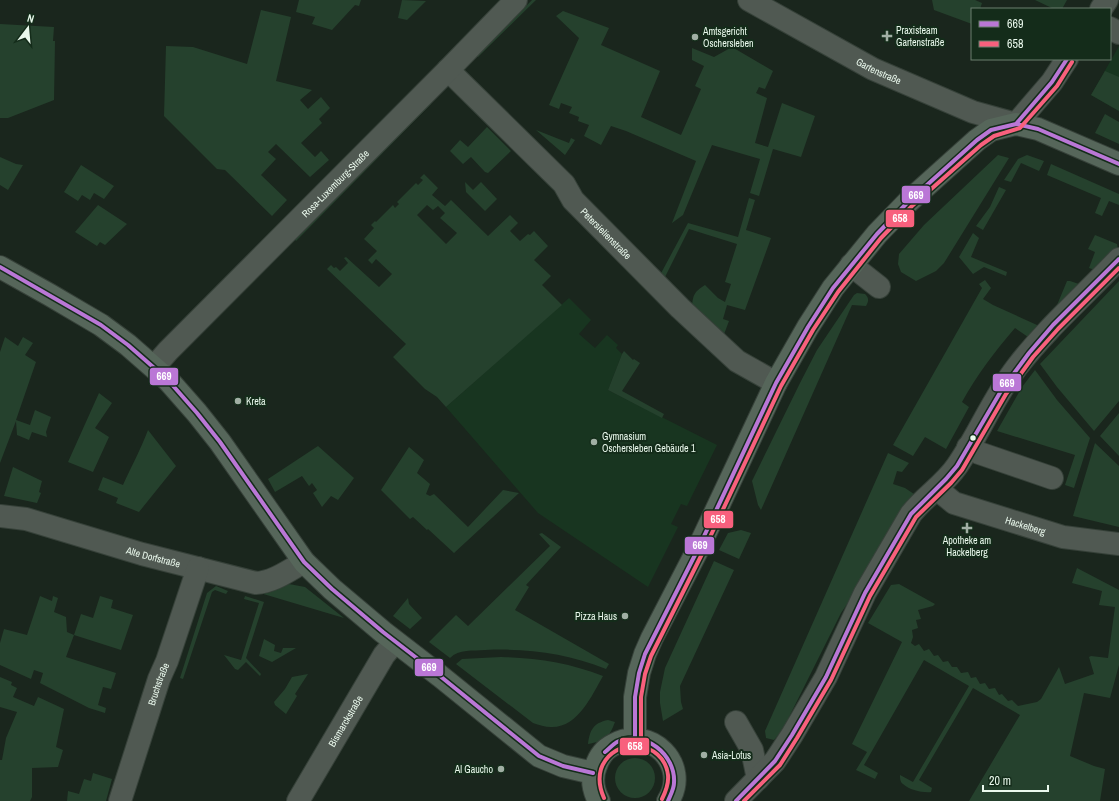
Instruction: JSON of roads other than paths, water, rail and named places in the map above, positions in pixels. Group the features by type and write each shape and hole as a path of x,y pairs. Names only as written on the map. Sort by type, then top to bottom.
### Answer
{"main road":[{"path":"635,739 635,696 639,673 645,654 698,549 776,383 808,327 833,288 877,234 908,202 977,140 991,130 1016,124 1038,129 1119,164"},
{"path":"0,267 101,325 154,367 185,398 220,442 304,562 332,589 394,642 539,756 563,766 593,773"},
{"path":"599,801 593,785 593,773 598,759 608,748 620,741 635,739 648,741 659,748 668,758 674,770 675,799"}],"street":[{"name":"Rosa-Luxemburg-Straße","path":"154,367 168,351 516,0"},
{"name":"Gartenstraße","path":"749,0 873,69 973,112 1016,124"},
{"path":"1016,124 1052,82 1065,60"},
{"name":"Petersielienstraße","path":"448,70 564,184 573,200 680,308 737,361 776,383"},
{"path":"736,801 778,757 826,677 865,593 912,514 920,503 937,489 957,466 1004,386 1017,367 1056,323 1119,259"},
{"path":"851,265 879,287"},
{"path":"968,447 980,453 1052,478"},
{"name":"Hackelberg","path":"937,489 954,503 1062,537 1119,544"},
{"name":"Alte Dorfstraße","path":"0,516 26,519 142,554 256,583 265,583 304,562"},
{"name":"Bruchstraße","path":"120,801 159,679 167,661 198,568"},
{"name":"Bismarckstraße","path":"298,801 380,661 394,642"},
{"path":"736,722 752,750 758,779"}],"place":[{"name":"Praxisteam Gartenstraße","path":"887,36"},
{"name":"Amtsgericht Oschersleben","path":"695,37"},
{"name":"Kreta","path":"238,401"},
{"name":"Gymnasium Oschersleben Gebäude 1","path":"594,442"},
{"name":"Apotheke am Hackelberg","path":"967,528"},
{"name":"Pizza Haus","path":"625,616"},
{"name":"Asia-Lotus","path":"704,755"},
{"name":"Al Gaucho","path":"501,769"}]}
